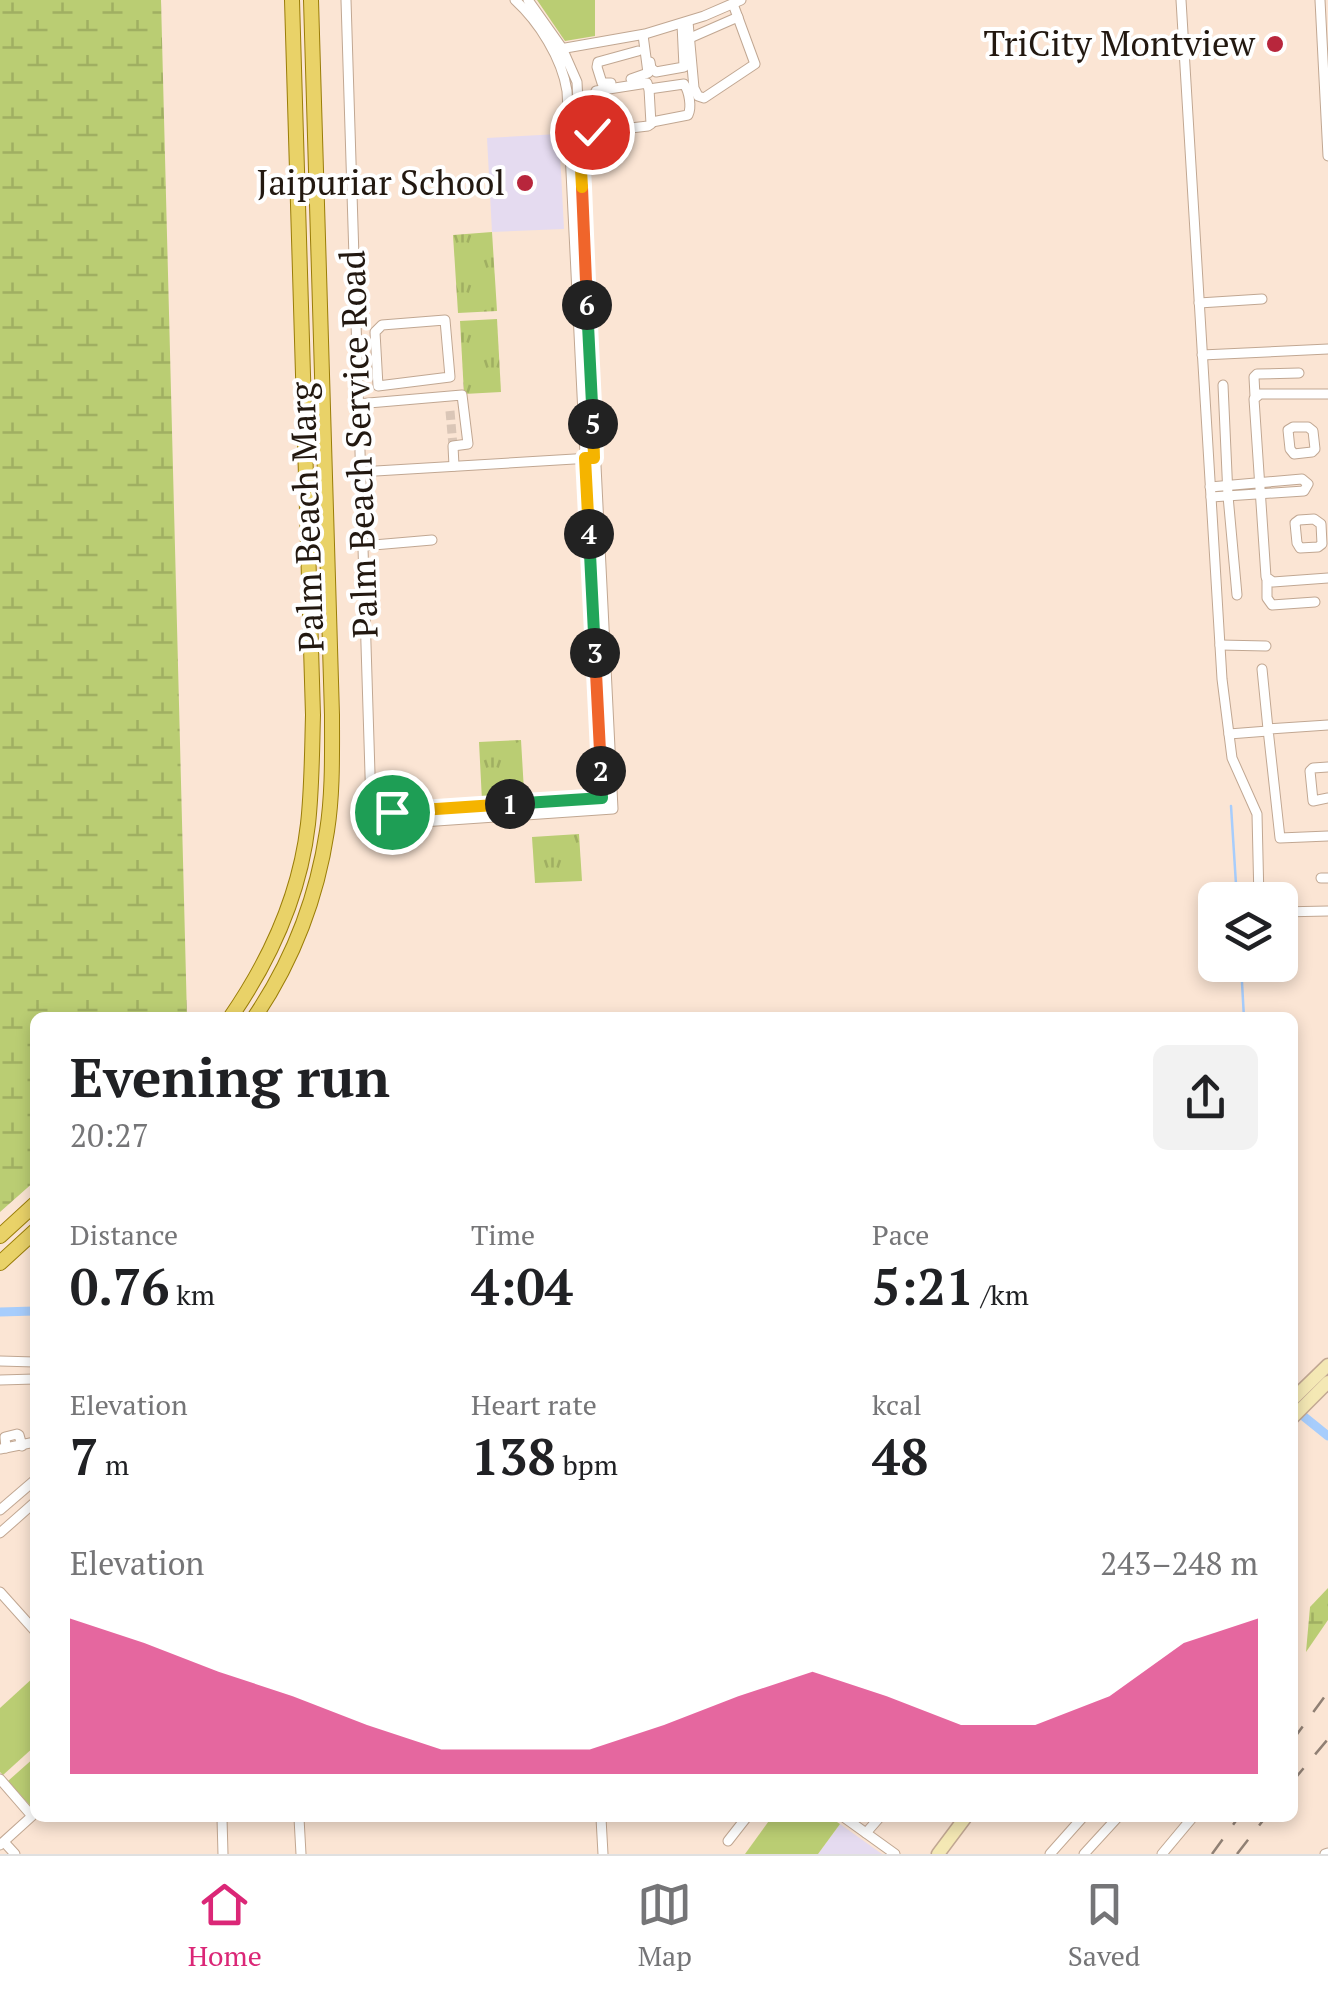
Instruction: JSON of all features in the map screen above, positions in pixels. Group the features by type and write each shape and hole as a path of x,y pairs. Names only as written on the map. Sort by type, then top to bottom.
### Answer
{"main road":[{"name":"Palm Beach Marg","path":"234,1012 252,986 281,927 308,827 312,776 292,0"},
{"name":"Palm Beach Marg","path":"258,1012 299,934 316,882 327,830 332,777 311,0"},
{"path":"0,1236 30,1209"},
{"path":"0,1262 30,1235"},
{"path":"1298,1394 1328,1365"},
{"path":"1298,1412 1328,1382"},
{"path":"938,1854 962,1822"}],"street":[{"name":"Palm Beach Service Road","path":"346,0 370,806 374,814 385,818"},
{"path":"515,0 558,50 567,91 612,808"},
{"path":"528,0 577,82 602,798 612,808"},
{"path":"1181,0 1220,645 1232,758 1256,814 1259,882"},
{"path":"1320,0 1328,156"},
{"path":"558,50 644,34 737,2 738,18 755,64 704,98 698,96 685,23"},
{"path":"704,16 710,30"},
{"path":"690,38 738,18"},
{"path":"644,34 653,71 680,68 685,66 685,23"},
{"path":"638,51 598,62 602,83 648,74 644,34"},
{"path":"597,132 596,91 644,82 650,89 652,122"},
{"path":"579,134 648,126 688,114 684,84 650,89"},
{"path":"1199,303 1262,299"},
{"path":"445,320 450,377 378,386 375,344 375,332 382,325 445,320"},
{"path":"356,344 375,344"},
{"path":"1202,355 1328,349"},
{"path":"1299,372 1255,375 1265,574 1267,598 1272,604 1315,602"},
{"path":"1224,384 1227,492 1237,595"},
{"path":"1255,396 1328,394"},
{"path":"449,396 450,411"},
{"path":"357,404 464,396 468,444 453,446 454,466"},
{"path":"1315,448 1328,456"},
{"path":"360,472 590,458"},
{"path":"1211,492 1261,489"},
{"path":"362,546 432,540"},
{"path":"1267,579 1273,582 1328,578"},
{"path":"1220,645 1266,646"},
{"path":"1262,670 1280,838 1328,836"},
{"path":"1230,734 1328,725"},
{"path":"1328,766 1310,772 1313,801 1328,798"},
{"path":"602,798 392,812 385,818 393,824 612,808"},
{"path":"1298,912 1328,911"},
{"path":"0,1361 30,1362"},
{"path":"0,1380 30,1379"},
{"path":"3,1449 30,1444"},
{"path":"0,1510 30,1484"},
{"path":"19,1494 30,1502"},
{"path":"0,1533 30,1506"},
{"path":"0,1592 30,1625"},
{"path":"0,1779 30,1814"},
{"path":"15,1854 2,1844 30,1818"},
{"path":"222,1822 223,1854"},
{"path":"299,1822 302,1854"},
{"path":"601,1822 603,1854"},
{"path":"728,1841 743,1822"},
{"path":"851,1822 894,1854"},
{"path":"866,1833 875,1822"},
{"path":"1050,1854 1078,1822"},
{"path":"1084,1854 1113,1822"},
{"path":"1162,1854 1189,1822"}],"shaded area":[{"name":"Jaipuriar School","path":"559,134 564,229 492,232 487,138"},
{"path":"840,1824 882,1854 818,1854"}],"green space":[{"path":"0,0 161,0 187,1012 30,1012 30,1185 0,1212"},
{"path":"537,0 595,0 595,36 565,41"},
{"path":"492,232 497,311 458,313 453,235"},
{"path":"497,319 501,392 464,394 460,321"},
{"path":"521,740 524,791 503,792 503,800 482,801 479,742"},
{"path":"579,834 582,881 535,883 532,837"},
{"path":"1328,1588 1328,1620 1306,1652 1310,1607"},
{"path":"30,1681 30,1751 3,1775 0,1772 0,1708"},
{"path":"30,1761 30,1805 8,1781"},
{"path":"768,1822 840,1824 818,1854 745,1854"}],"waterway":[{"path":"1231,806 1236,882"},
{"path":"1242,982 1244,1012"},
{"path":"0,1312 30,1311"},
{"path":"1298,1412 1328,1436"}],"tunnel":[{"path":"450,411 453,446"}],"railway":[{"path":"1298,1733 1328,1692"},
{"path":"1298,1775 1328,1739"},
{"path":"1212,1854 1235,1822"},
{"path":"1237,1854 1262,1822"}],"place":[{"name":"TriCity Montview","path":"1275,44"},
{"name":"Jaipuriar School","path":"525,183"}],"route":[{"path":"392,812 602,798 585,458 594,458 579,134 592,132"}]}
